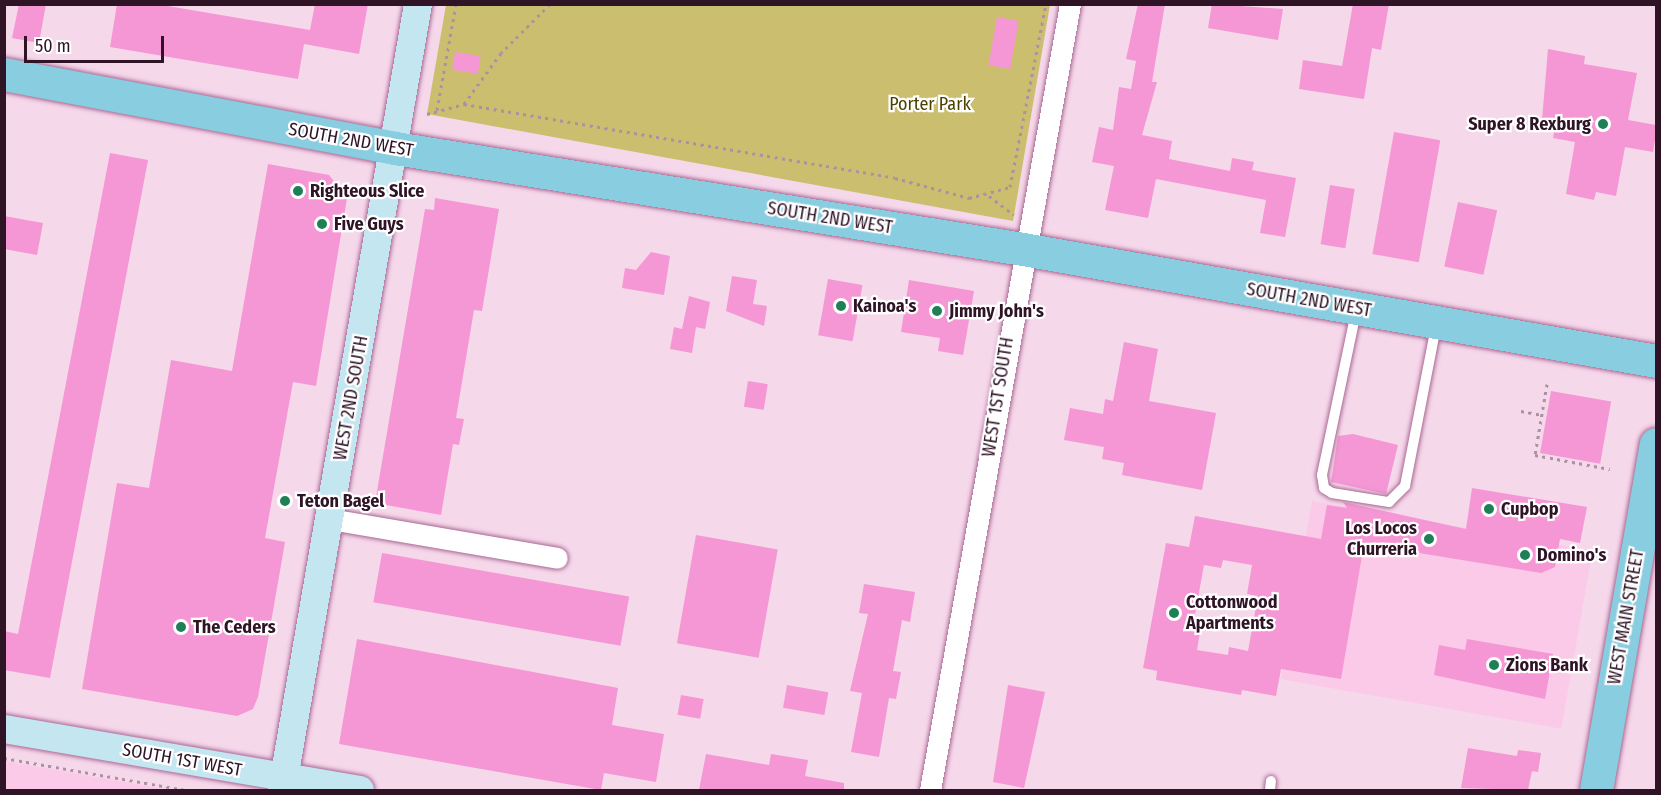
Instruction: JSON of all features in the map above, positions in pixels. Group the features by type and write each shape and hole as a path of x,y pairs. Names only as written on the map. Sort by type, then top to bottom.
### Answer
{"main road":[{"name":"SOUTH 2ND WEST","path":"4,74 395,148 1023,249 1656,361"},
{"name":"WEST MAIN STREET","path":"1596,790 1656,444"}],"street":[{"name":"WEST 2ND SOUTH","path":"283,784 395,148 418,4"},
{"name":"WEST 1ST SOUTH","path":"930,790 1023,249 1070,4"},
{"path":"330,519 557,558"},
{"name":"SOUTH 1ST WEST","path":"4,729 283,784 360,790"}],"lane":[{"path":"1357,308 1322,475 1324,488 1332,493 1389,502 1405,486 1437,323"}],"path":[{"path":"437,110 456,4"},
{"path":"464,104 501,53 550,4"},
{"path":"427,114 464,104 895,178 969,198 989,196 1010,187 1046,4"},
{"path":"989,196 1017,217"},
{"path":"1547,384 1535,454 1610,469"},
{"path":"1521,411 1542,415"},
{"path":"4,758 186,790"}],"shaded area":[{"path":"1312,501 1593,550 1561,729 1281,679"},
{"path":"5,761 170,790 5,790"}],"green space":[{"name":"Porter Park","path":"446,5 1050,5 1013,221 427,114"}],"building":[{"path":"19,4 46,4 39,43 12,38"},
{"path":"117,4 156,4 310,30 315,4 368,4 359,54 304,44 298,79 110,47"},
{"path":"1138,4 1165,4 1152,82 1157,82 1142,135 1172,141 1169,159 1230,171 1232,158 1254,162 1252,170 1296,178 1285,237 1260,233 1266,200 1156,179 1148,218 1105,210 1114,166 1092,162 1099,127 1113,130 1119,87 1131,89 1136,61 1126,59"},
{"path":"1212,4 1283,9 1278,40 1208,28"},
{"path":"1353,4 1389,4 1381,50 1372,48 1364,99 1299,89 1303,60 1342,66"},
{"path":"997,17 1019,21 1010,69 988,65"},
{"name":"Super 8 Rexburg","path":"1548,49 1585,56 1584,64 1637,73 1628,120 1656,125 1653,152 1625,147 1616,196 1596,192 1594,200 1566,194 1575,142 1553,138 1556,123 1542,120"},
{"path":"455,52 481,56 478,74 452,70"},
{"path":"1394,132 1440,140 1419,262 1372,254"},
{"path":"110,153 148,160 50,678 4,670 4,631 18,634"},
{"path":"268,164 329,175 347,198 316,386 293,382 265,538 285,542 258,697 253,709 237,716 82,689 117,483 149,488 171,360 232,371"},
{"path":"1330,185 1355,189 1345,248 1321,244"},
{"path":"435,198 499,209 482,311 474,310 456,418 464,419 459,445 453,444 441,515 375,503 425,209 434,210"},
{"path":"1458,202 1497,210 1483,275 1444,267"},
{"path":"4,216 43,223 37,255 4,249"},
{"path":"651,252 670,256 664,295 622,288 625,268 636,270"},
{"path":"732,276 757,280 753,304 767,306 764,326 726,311"},
{"name":"Kainoa's","path":"828,279 862,285 853,341 818,335"},
{"name":"Jimmy John's","path":"909,280 974,291 963,355 938,351 940,338 901,332"},
{"path":"689,296 710,302 705,329 696,327 692,353 670,349 674,327 682,329"},
{"path":"1124,342 1158,349 1149,401 1216,413 1202,490 1122,475 1124,463 1102,459 1104,447 1064,440 1070,408 1103,414 1105,399 1113,401"},
{"path":"748,381 768,384 764,410 744,407"},
{"path":"1551,391 1611,402 1600,464 1540,453"},
{"path":"1353,434 1398,445 1386,494 1331,482 1338,436"},
{"path":"1472,488 1587,507 1580,543 1560,539 1555,567 1541,573 1364,544 1341,679 1281,669 1276,696 1242,690 1241,695 1156,680 1157,671 1143,668 1166,543 1189,547 1195,516 1321,539 1327,505 1347,508 1343,502 1466,529","holes":["1223,560 1252,565 1247,594 1258,596 1248,651 1229,647 1228,655 1197,650 1200,632 1192,631 1204,565 1221,568"]},
{"path":"696,535 778,549 759,658 677,643"},
{"path":"382,553 629,597 621,646 373,602"},
{"path":"864,584 915,592 910,622 902,620 893,671 901,672 896,699 889,698 879,757 851,752 862,693 850,691 868,614 859,613"},
{"path":"357,639 618,688 612,725 664,734 656,782 604,773 601,790 339,744"},
{"name":"Zions Bank","path":"1467,639 1553,654 1545,699 1434,675 1439,645 1465,650"},
{"path":"787,685 828,692 824,715 783,708"},
{"path":"1008,685 1045,692 1024,788 993,782"},
{"path":"681,695 704,699 700,719 678,715"},
{"path":"1468,748 1517,756 1518,750 1541,753 1538,772 1532,771 1528,790 1461,788"},
{"path":"706,754 769,765 771,754 808,760 805,776 844,783 844,790 699,790"}],"place":[{"name":"Super 8 Rexburg","path":"1603,124"},
{"name":"Righteous Slice","path":"298,191"},
{"name":"Five Guys","path":"322,224"},
{"name":"Kainoa's","path":"841,306"},
{"name":"Jimmy John's","path":"937,311"},
{"name":"Teton Bagel","path":"285,501"},
{"name":"Cupbop","path":"1489,509"},
{"name":"Los Locos Churreria","path":"1429,539"},
{"name":"Domino's","path":"1525,555"},
{"name":"Cottonwood Apartments","path":"1174,613"},
{"name":"The Ceders","path":"181,627"},
{"name":"Zions Bank","path":"1494,665"}]}
